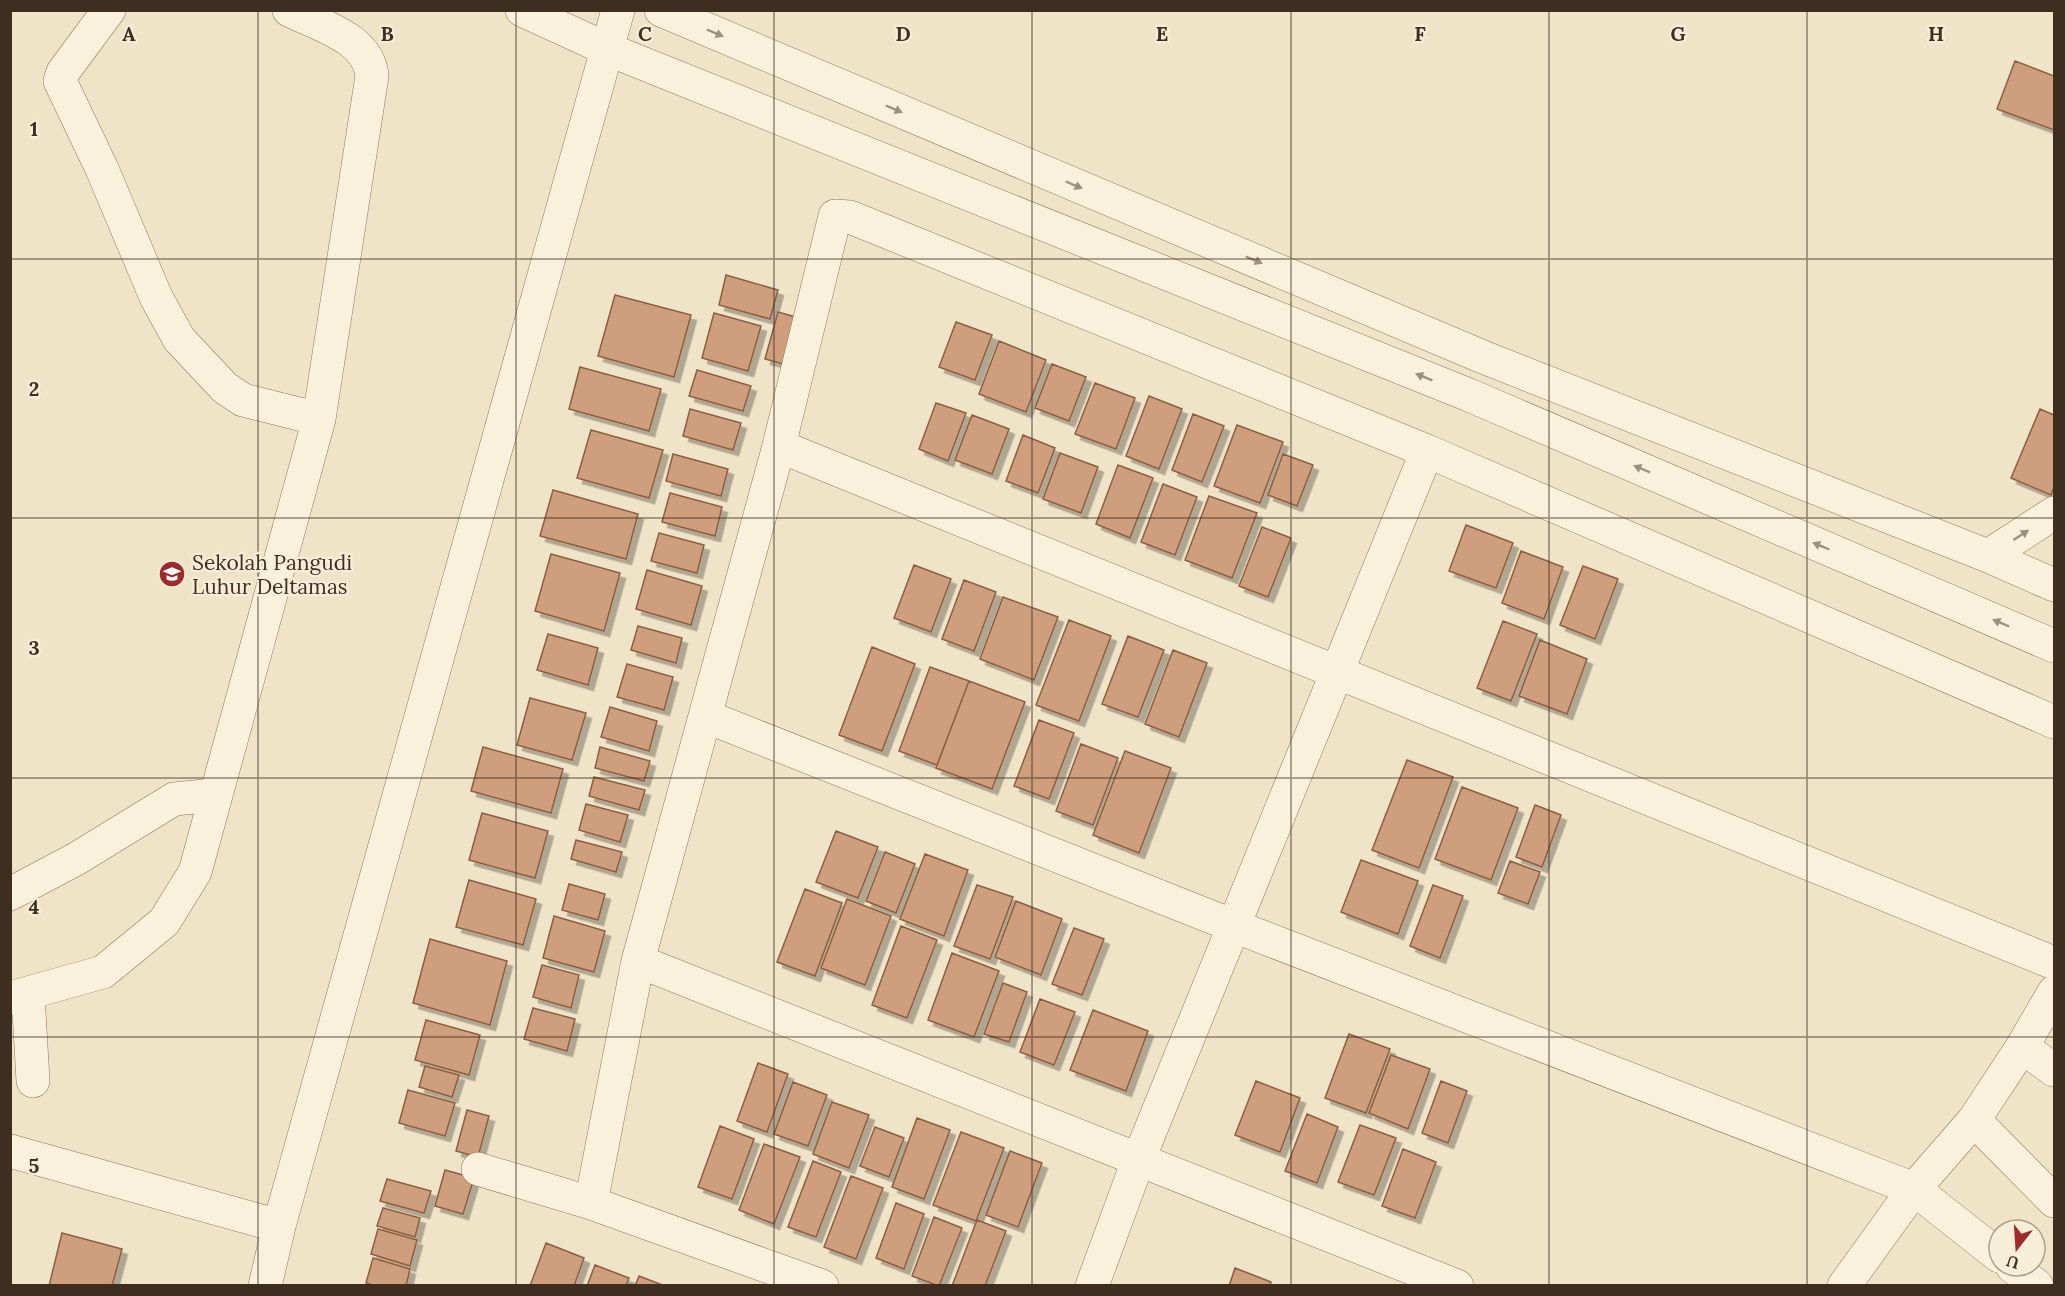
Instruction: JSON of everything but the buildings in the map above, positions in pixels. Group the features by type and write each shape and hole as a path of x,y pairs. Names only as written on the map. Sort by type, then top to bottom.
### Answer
{"street":[{"path":"109,10 63,72 60,81 102,169 156,297 179,339 225,388 243,400 319,419"},
{"path":"33,1081 19,996 103,972 165,922 195,872 319,419 372,76 371,66 366,56 352,42 289,10"},
{"path":"522,10 607,49 1469,395 2055,646"},
{"path":"265,1286 279,1226 618,10"},
{"path":"661,10 1483,357 1988,556 2055,585"},
{"path":"591,1203 638,961 779,446 834,218 839,215 850,217 1427,451 2055,722"},
{"path":"1469,395 1483,357"},
{"path":"779,446 2055,963"},
{"path":"1092,1286 1138,1161 1427,451"},
{"path":"1988,556 2055,513"},
{"path":"705,716 1234,926 1914,1189 1987,1247"},
{"path":"10,894 76,859 174,799 215,795"},
{"path":"638,961 1457,1286"},
{"path":"1844,1286 1914,1189 1974,1120 2055,992"},
{"path":"2022,1047 2055,1070"},
{"path":"1974,1120 2055,1202"},
{"path":"10,1151 279,1226"},
{"path":"478,1169 591,1203 822,1286"}],"place":[{"name":"Sekolah Pangudi Luhur Deltamas","path":"172,574"}]}
